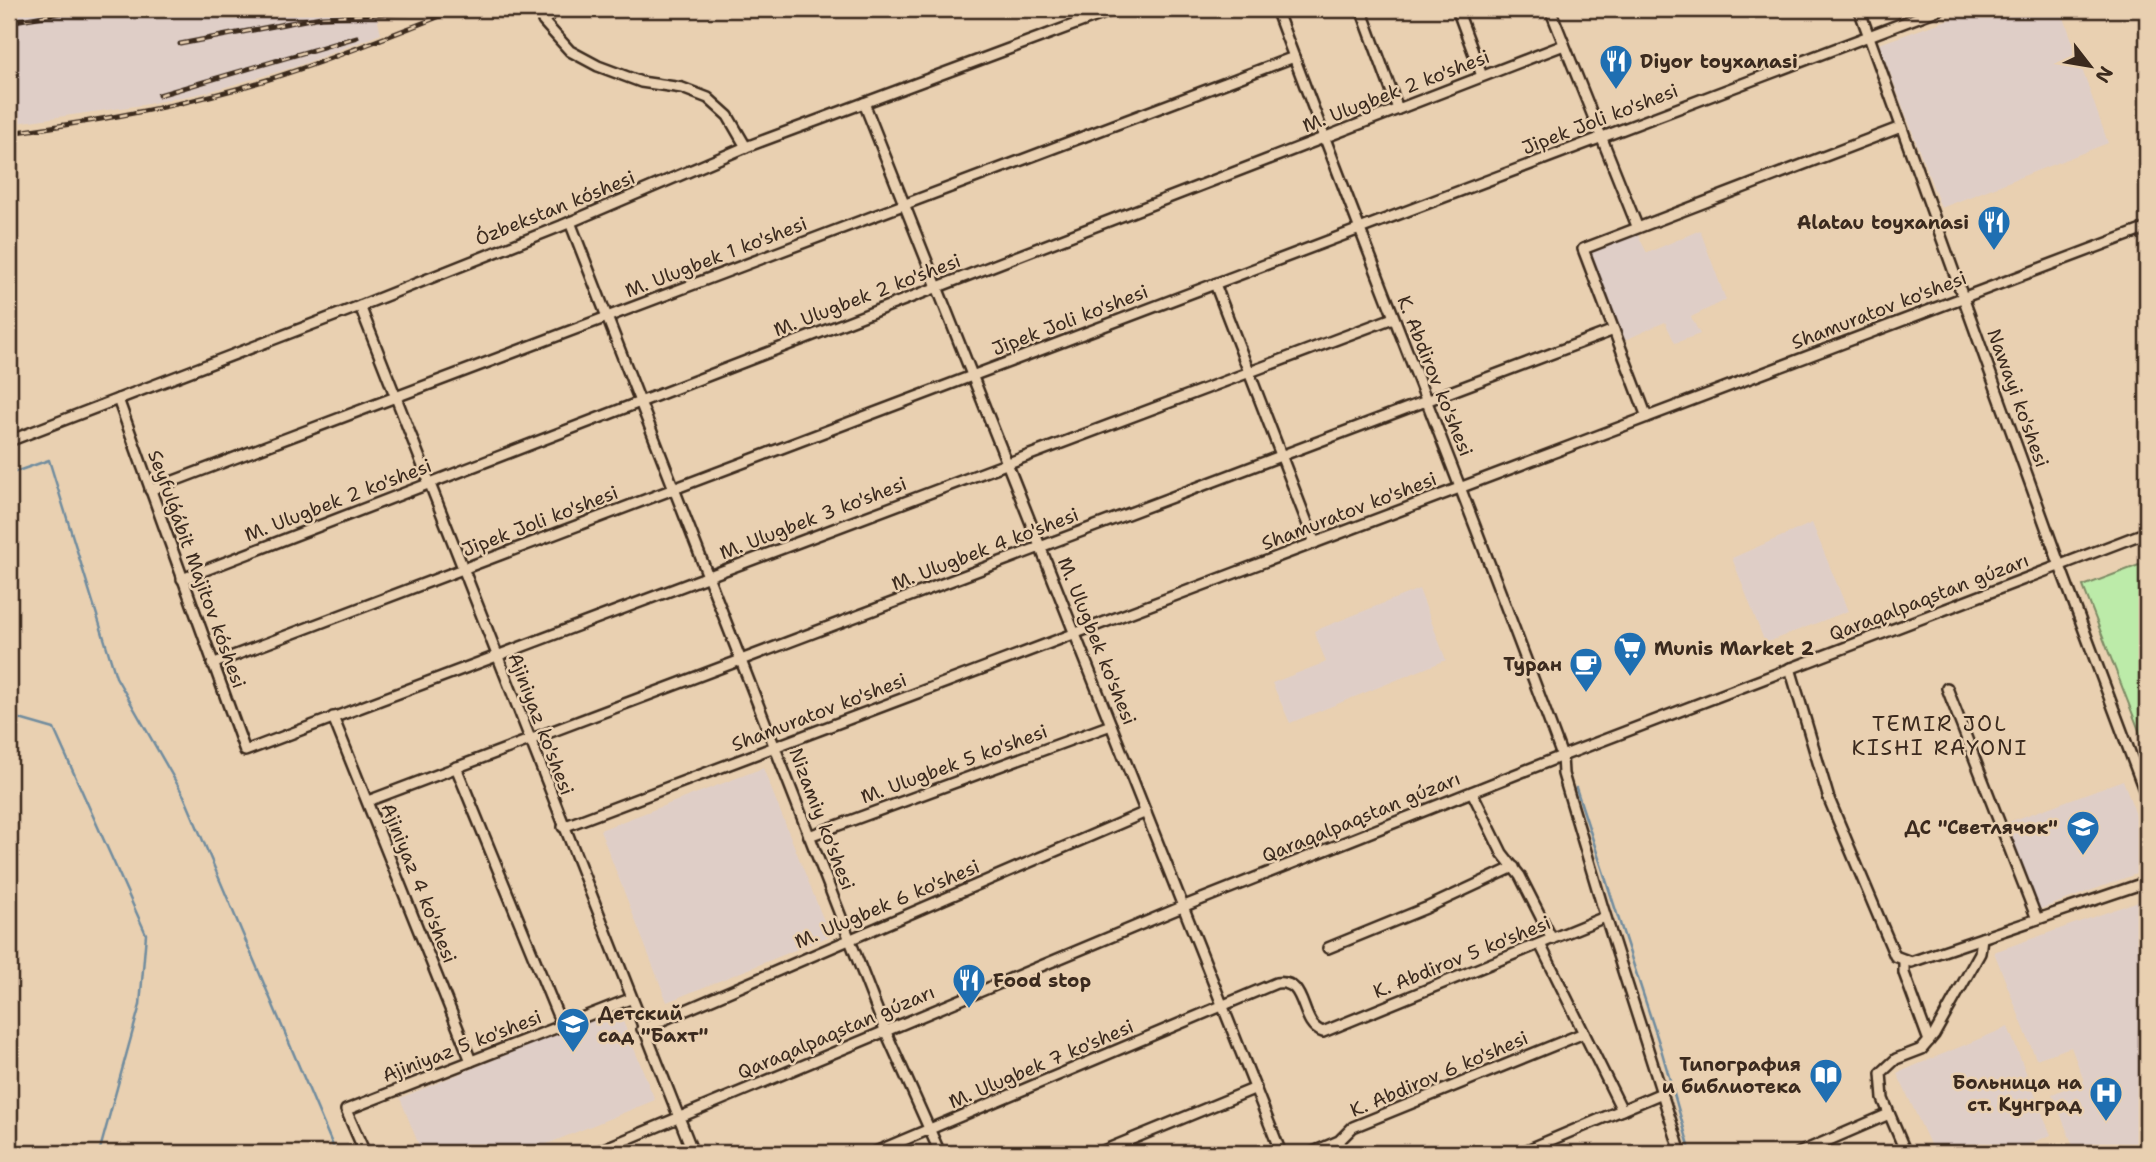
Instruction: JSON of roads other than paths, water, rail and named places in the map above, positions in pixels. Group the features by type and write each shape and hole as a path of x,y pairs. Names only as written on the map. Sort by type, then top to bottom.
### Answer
{"street":[{"path":"557,9 543,21 570,51 598,66 640,82 682,88 708,98 728,116 746,147"},
{"name":"Ózbekstan kóshesi","path":"9,441 360,306 570,222 746,147 1116,9"},
{"name":"K. Abdirov ko'shesi","path":"1276,9 1562,756 1563,774 1605,917 1681,1153"},
{"path":"1360,9 1398,109"},
{"path":"1457,9 1482,76"},
{"path":"1550,9 1637,226"},
{"name":"Nawayi ko'shesi","path":"1859,9 2060,566 2147,798"},
{"name":"Jipek Joli ko'shesi","path":"212,664 1940,9"},
{"name":"M. Ulugbek 2 ko'shesi","path":"182,579 1564,45"},
{"name":"M. Ulugbek 1 ko'shesi","path":"150,490 1294,57"},
{"name":"M. Ulugbek ko'shesi","path":"864,103 1282,1153"},
{"path":"1647,417 1583,249 1637,226 1901,127"},
{"name":"Nizamiy ko'shesi","path":"570,222 885,1030 940,1153"},
{"name":"Shamuratov ko'shesi","path":"563,827 2147,228"},
{"path":"1215,284 1315,543"},
{"name":"Ajiniyaz ko'shesi","path":"360,306 630,999 693,1153"},
{"name":"M. Ulugbek 3 ko'shesi","path":"245,751 1393,317"},
{"name":"M. Ulugbek 4 ko'shesi","path":"368,801 1614,330"},
{"name":"Seyfulǵábit Majitov kóshesi","path":"118,399 245,751"},
{"name":"Qaraqalpaqstan gúzarı","path":"594,1153 1182,907 1562,756 2147,532"},
{"path":"1790,668 1829,799 1895,956 1911,962 2147,882"},
{"path":"1947,688 2037,919"},
{"name":"Ajiniyaz 4 ko'shesi","path":"334,718 471,1061"},
{"name":"M. Ulugbek 5 ko'shesi","path":"809,836 1111,725"},
{"path":"456,767 562,1026"},
{"path":"1472,792 1502,853 1514,867 1552,939"},
{"name":"M. Ulugbek 6 ko'shesi","path":"642,1029 1146,812"},
{"path":"1328,948 1426,908 1514,867"},
{"name":"K. Abdirov 5 ko'shesi","path":"1332,1030 1605,917"},
{"path":"1906,1153 1883,1100 1881,1073 1896,1059 1922,1049 1934,1035 1980,953 1982,938"},
{"path":"1540,944 1622,1110"},
{"path":"1904,961 1904,973 1928,1041"},
{"name":"M. Ulugbek 7 ko'shesi","path":"873,1153 1276,983 1283,982 1297,989 1314,1027 1323,1032 1332,1030"},
{"name":"Ajiniyaz 5 ko'shesi","path":"365,1153 346,1110 630,999"},
{"name":"K. Abdirov 6 ko'shesi","path":"1311,1153 1339,1141 1353,1127 1584,1033"},
{"path":"1098,1153 1256,1088"},
{"path":"1520,1153 1662,1093"},
{"path":"1799,1153 1889,1114"}],"waterway":[{"path":"9,474 49,460 116,677 184,796 336,1153"},
{"path":"9,716 54,729 146,934 140,1005 99,1153"},
{"path":"1576,788 1661,1049 1691,1153"}],"railway":[{"path":"9,22 84,9"},
{"path":"180,44 321,17 441,9"},
{"path":"9,133 119,116 229,91 320,62 459,9"},
{"path":"159,95 357,37"}],"place":[{"name":"Diyor toyxanasi","path":"1616,91"},
{"name":"Alatau toyxanasi","path":"1994,252"},
{"name":"Munis Market 2","path":"1630,678"},
{"name":"Туран","path":"1586,694"},
{"name":"ДС \"Светлячок\"","path":"2083,857"},
{"name":"Food stop","path":"969,1010"},
{"name":"Детский сад \"Бахт\"","path":"573,1054"},
{"name":"Типография и библиотека","path":"1826,1105"},
{"name":"Больница на ст. Кунград","path":"2106,1123"}],"district":[{"name":"TEMIR JOL KISHI RAYONI","path":"1940,736"}]}
